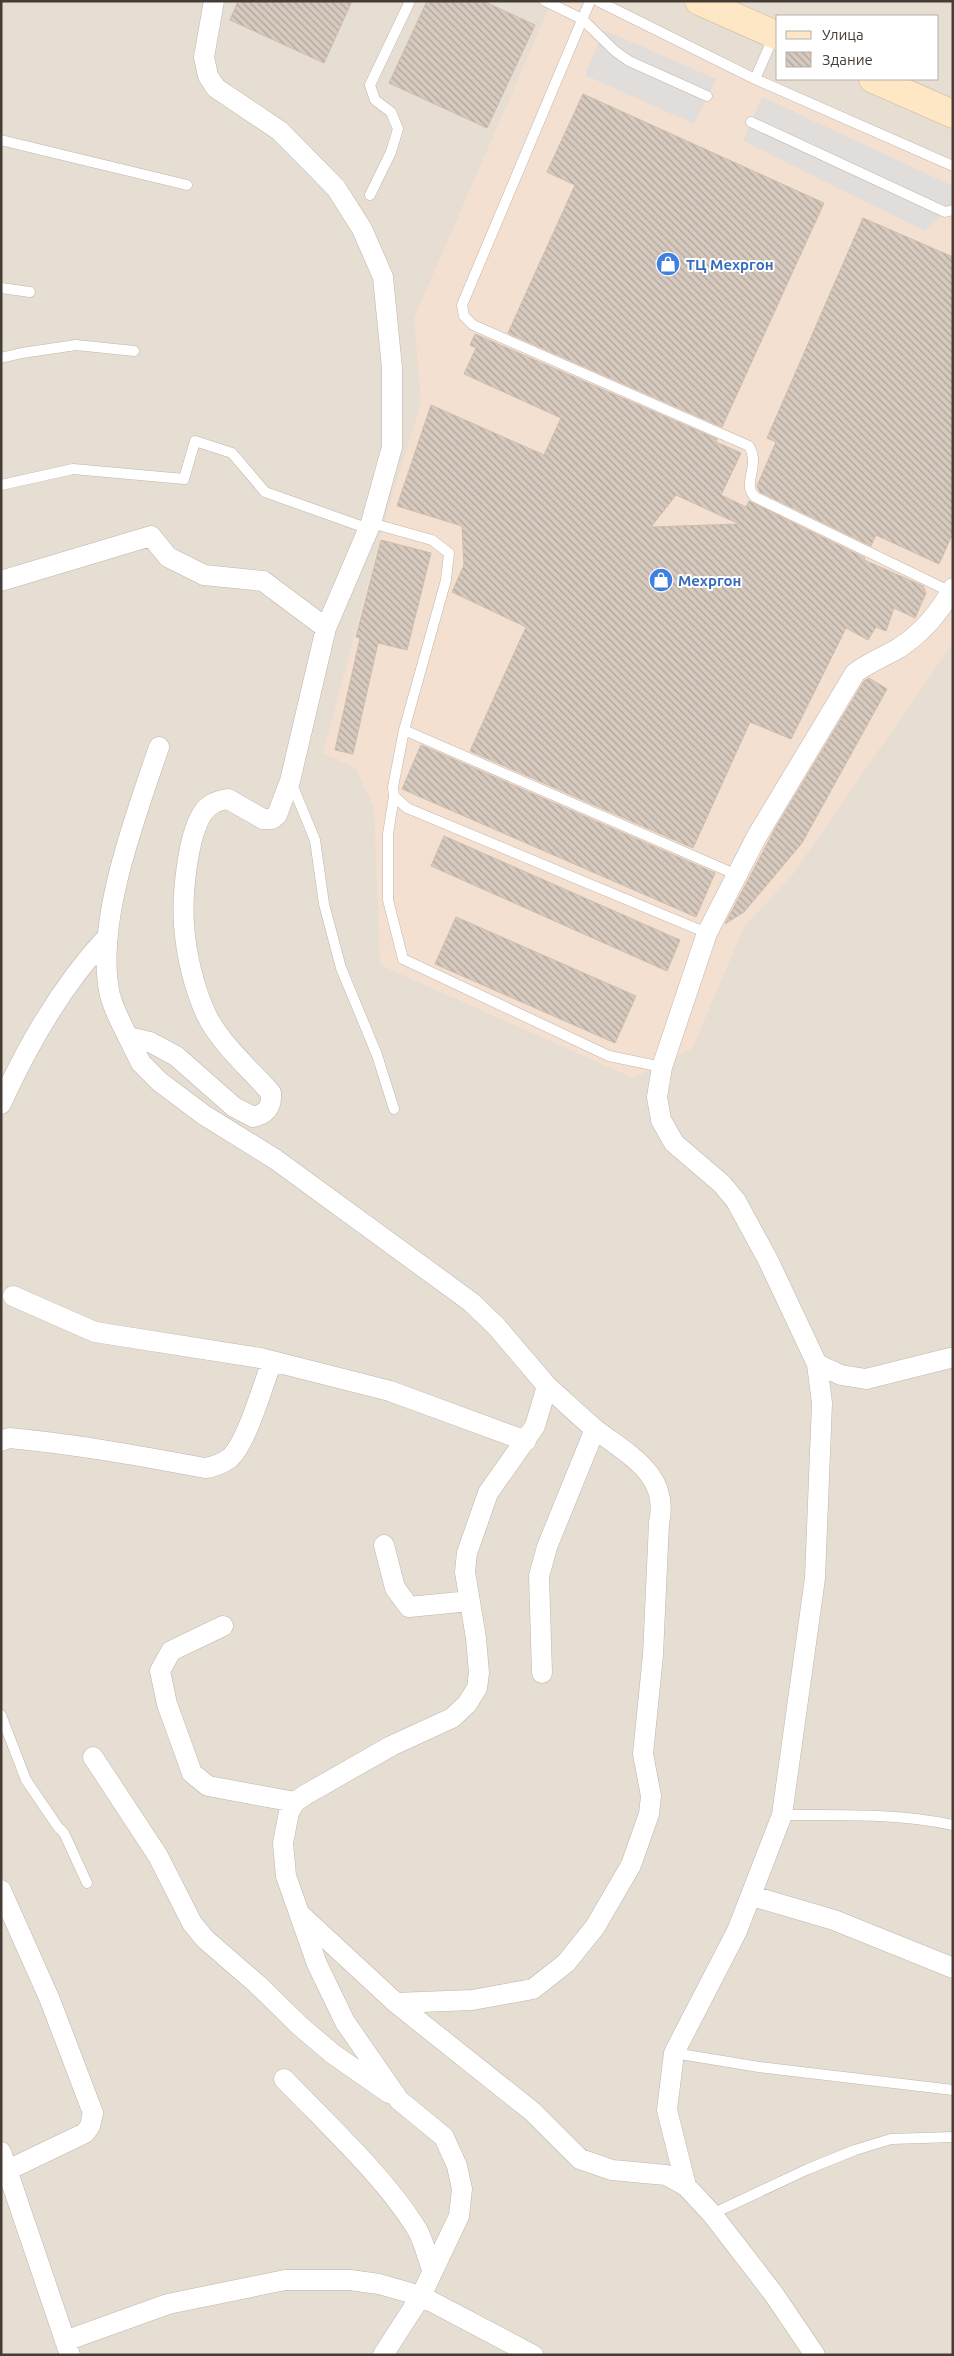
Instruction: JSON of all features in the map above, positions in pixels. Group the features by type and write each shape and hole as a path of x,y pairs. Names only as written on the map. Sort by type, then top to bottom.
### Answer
{"main road":[{"path":"699,1 776,36"},
{"path":"875,80 953,114"}],"street":[{"path":"128,1037 150,1042 176,1056 234,1107 253,1117 264,1114 269,1109 272,1101 271,1093 235,1054 206,1014 192,973 184,925 185,870 202,813 214,802 228,799 263,818 272,819 281,807 290,781 326,628 370,526 392,447 392,368 383,277 362,229 336,188 280,132 216,88 208,76 204,57 214,1"},
{"path":"1,581 151,536 168,556 204,574 263,581 326,628"},
{"path":"686,2186 668,2110 674,2053 737,1931 782,1815 815,1578 822,1404 817,1364 768,1260 736,1201 722,1184 674,1143 661,1120 658,1097 662,1067 707,933 757,836 856,673 867,664 898,649 922,631 952,590"},
{"path":"159,747 124,858 108,936 107,974 110,995 116,1014 141,1063 160,1082 204,1115 275,1159 471,1302 496,1326 546,1386 595,1429 643,1465 653,1480 662,1507 659,1523 653,1655 643,1754 651,1796 649,1814 631,1866 595,1927 566,1963 533,1989 472,2000 396,2003"},
{"path":"1,1104 17,1070 74,975 108,936"},
{"path":"13,1296 95,1332 272,1362 390,1391 526,1441"},
{"path":"817,1364 841,1375 866,1379 950,1358"},
{"path":"1,1441 9,1438 68,1443 131,1456 205,1468 213,1467 230,1457 243,1436 272,1362"},
{"path":"399,2100 345,2022 317,1964 286,1876 283,1843 289,1812 295,1802 391,1746 452,1718 467,1704 477,1688 479,1673 476,1638 465,1572 467,1553 488,1493 535,1426 546,1386"},
{"path":"542,1673 539,1576 547,1548 595,1429"},
{"path":"384,1545 394,1588 409,1607 470,1601"},
{"path":"223,1626 171,1651 160,1671 167,1704 192,1773 208,1786 295,1802"},
{"path":"93,1757 158,1856 192,1923 205,1940 232,1961 300,2026 333,2054 399,2100 444,2137 457,2166 462,2189 459,2216 421,2296 383,2355"},
{"path":"1,1890 50,2000 93,2113 90,2126 85,2133 4,2161 68,2348 168,2304 285,2280 350,2280 379,2284 421,2296 533,2355"},
{"path":"752,1896 834,1920 953,1968"},
{"path":"300,1914 396,2003 533,2112 580,2159 612,2170 666,2175 686,2186 712,2214 773,2293 815,2355"},
{"path":"284,2079 362,2161 405,2212 419,2233 432,2270"}],"lane":[{"path":"370,195 391,152 398,129 391,112 374,100 370,85 410,1"},
{"path":"545,1 582,19 615,52 629,61 708,96"},
{"path":"590,1 462,305 464,316 473,325 749,446 754,454 754,467 749,488 755,497 952,590"},
{"path":"598,1 755,79 953,166"},
{"path":"755,79 776,36"},
{"path":"751,122 946,212 953,210"},
{"path":"1,140 187,185"},
{"path":"1,288 30,292"},
{"path":"1,358 76,345 134,351"},
{"path":"1,485 73,469 184,479 194,441 232,453 265,492 370,526 432,540 449,553 446,580 404,730 388,834 388,900 403,959 609,1056 662,1067"},
{"path":"404,730 737,875"},
{"path":"290,781 315,840 324,904 341,968 377,1055 394,1109"},
{"path":"394,796 407,808 707,933"},
{"path":"1,1715 26,1780 64,1833 88,1883"},
{"path":"782,1815 854,1815 934,1821 953,1825"},
{"path":"674,2053 759,2067 953,2090"},
{"path":"712,2214 808,2169 855,2150 891,2140 953,2137"}],"shaded area":[{"path":"1,1 953,1 953,2355 1,2355"},
{"name":"Мехргон","path":"552,1 603,1 953,164 953,643 791,877 744,927 692,1049 633,1078 380,965 374,807 355,768 323,753 386,516 421,403 414,318"},
{"path":"604,30 716,79 694,124 585,75"},
{"path":"762,97 953,186 953,205 925,231 743,141"}],"building":[{"path":"238,1 352,1 324,63 230,20"},
{"path":"427,1 483,1 535,25 487,128 389,83"},
{"name":"ТЦ Мехргон","path":"583,94 824,203 722,427 508,333 575,185 547,172"},
{"path":"863,218 953,257 953,533 939,564 876,535 871,546 760,492 757,486 776,442 767,438"},
{"path":"475,334 717,439 716,442 741,453 721,495 746,507 749,501 865,558 864,560 923,586 926,593 915,618 894,608 886,631 876,627 868,640 846,628 791,739 750,722 693,848 470,751 526,627 452,592 464,565 462,526 397,506 431,405 544,455 561,418 464,374 476,348 470,345","holes":["676,495 739,524 651,527"]},
{"path":"381,540 431,553 407,650 378,643 353,754 335,750 360,638 356,637"},
{"path":"869,678 887,689 802,843 744,912 725,924 776,827 864,681"},
{"path":"421,745 715,873 696,917 402,789"},
{"path":"444,836 680,940 667,971 431,866"},
{"path":"456,917 636,996 615,1043 435,964"}],"place":[{"name":"ТЦ Мехргон","path":"668,264"},
{"name":"Мехргон","path":"661,580"}]}
